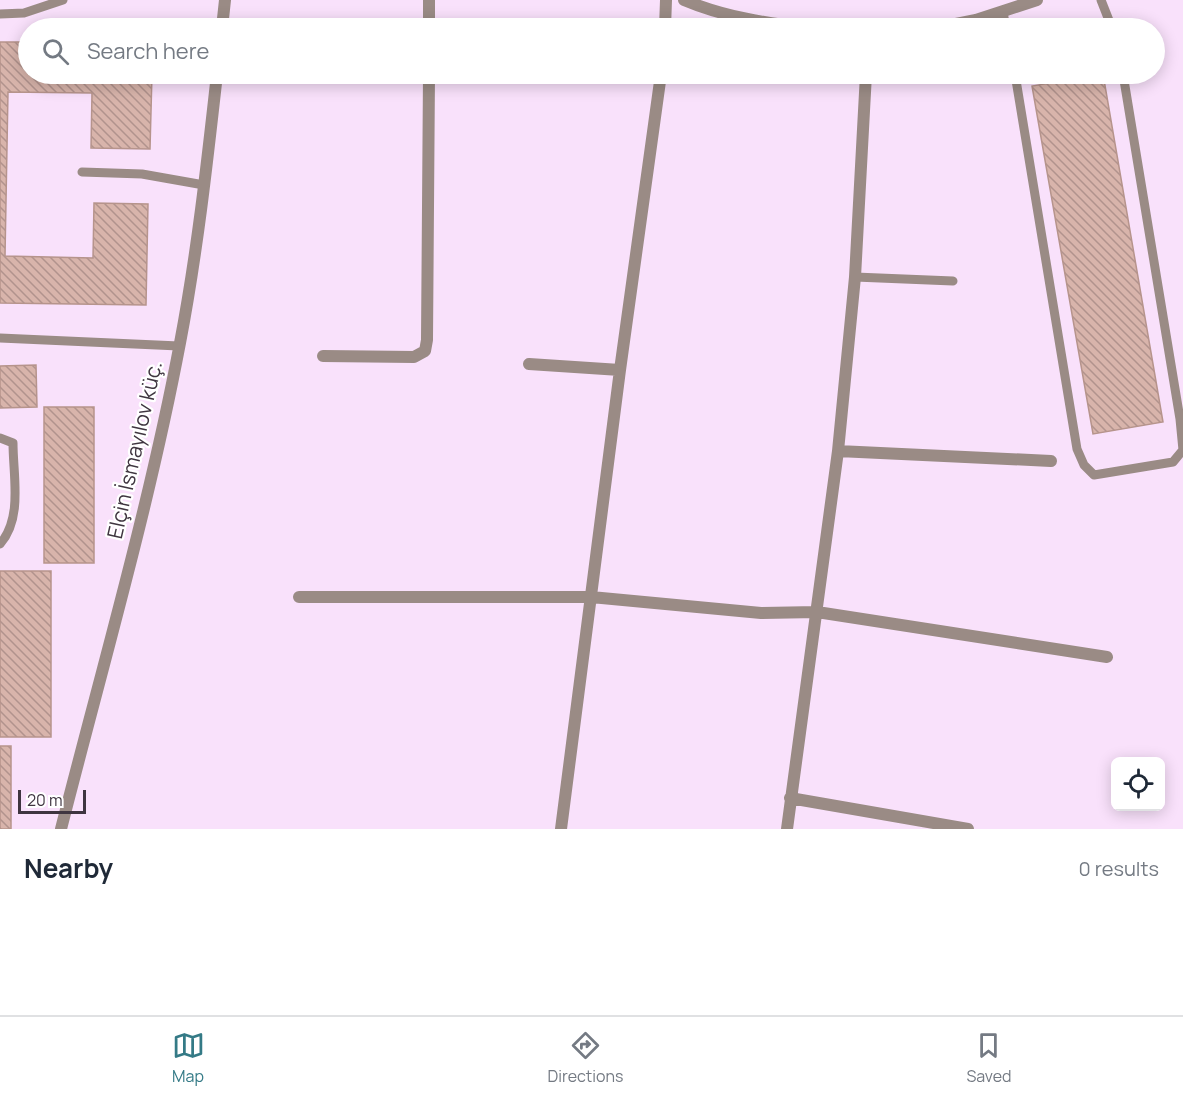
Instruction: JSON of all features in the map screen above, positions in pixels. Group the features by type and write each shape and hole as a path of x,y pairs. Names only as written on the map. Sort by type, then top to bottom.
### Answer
{"street":[{"path":"223,18 225,0"},
{"path":"429,0 429,18"},
{"path":"665,18 666,0"},
{"path":"684,0 740,18"},
{"path":"978,18 1037,0"},
{"name":"Elçin İsmayılov küç.","path":"61,829 155,459 179,346 204,185 216,84"},
{"path":"323,357 414,357 425,351 427,340 429,84"},
{"path":"561,829 660,84"},
{"path":"786,829 838,451 855,277 865,84"},
{"path":"529,364 620,370"},
{"path":"838,451 1051,461"},
{"path":"299,597 591,597 761,614 817,612 1107,657"},
{"path":"790,798 968,829"}],"lane":[{"path":"0,14 24,13 63,0"},
{"path":"1101,0 1108,18"},
{"path":"1003,12 1004,18"},
{"path":"1017,84 1077,449 1084,465 1094,475 1173,462 1182,450 1180,419 1125,84"},
{"path":"82,172 142,174 204,185"},
{"path":"855,277 953,281"},
{"path":"0,338 179,346"},
{"path":"0,438 13,443 14,519 10,532 0,544"}],"building":[{"path":"0,42 18,42 18,84 152,84 150,149 91,148 92,93 8,92 5,256 93,258 94,203 148,204 146,305 0,303"},
{"path":"1105,84 1163,422 1093,434 1032,86"},
{"path":"36,365 37,407 0,408 0,366"},
{"path":"44,407 94,407 94,563 44,563"},
{"path":"0,571 51,571 51,737 0,737"},
{"path":"0,746 11,746 11,829 0,829"}]}
